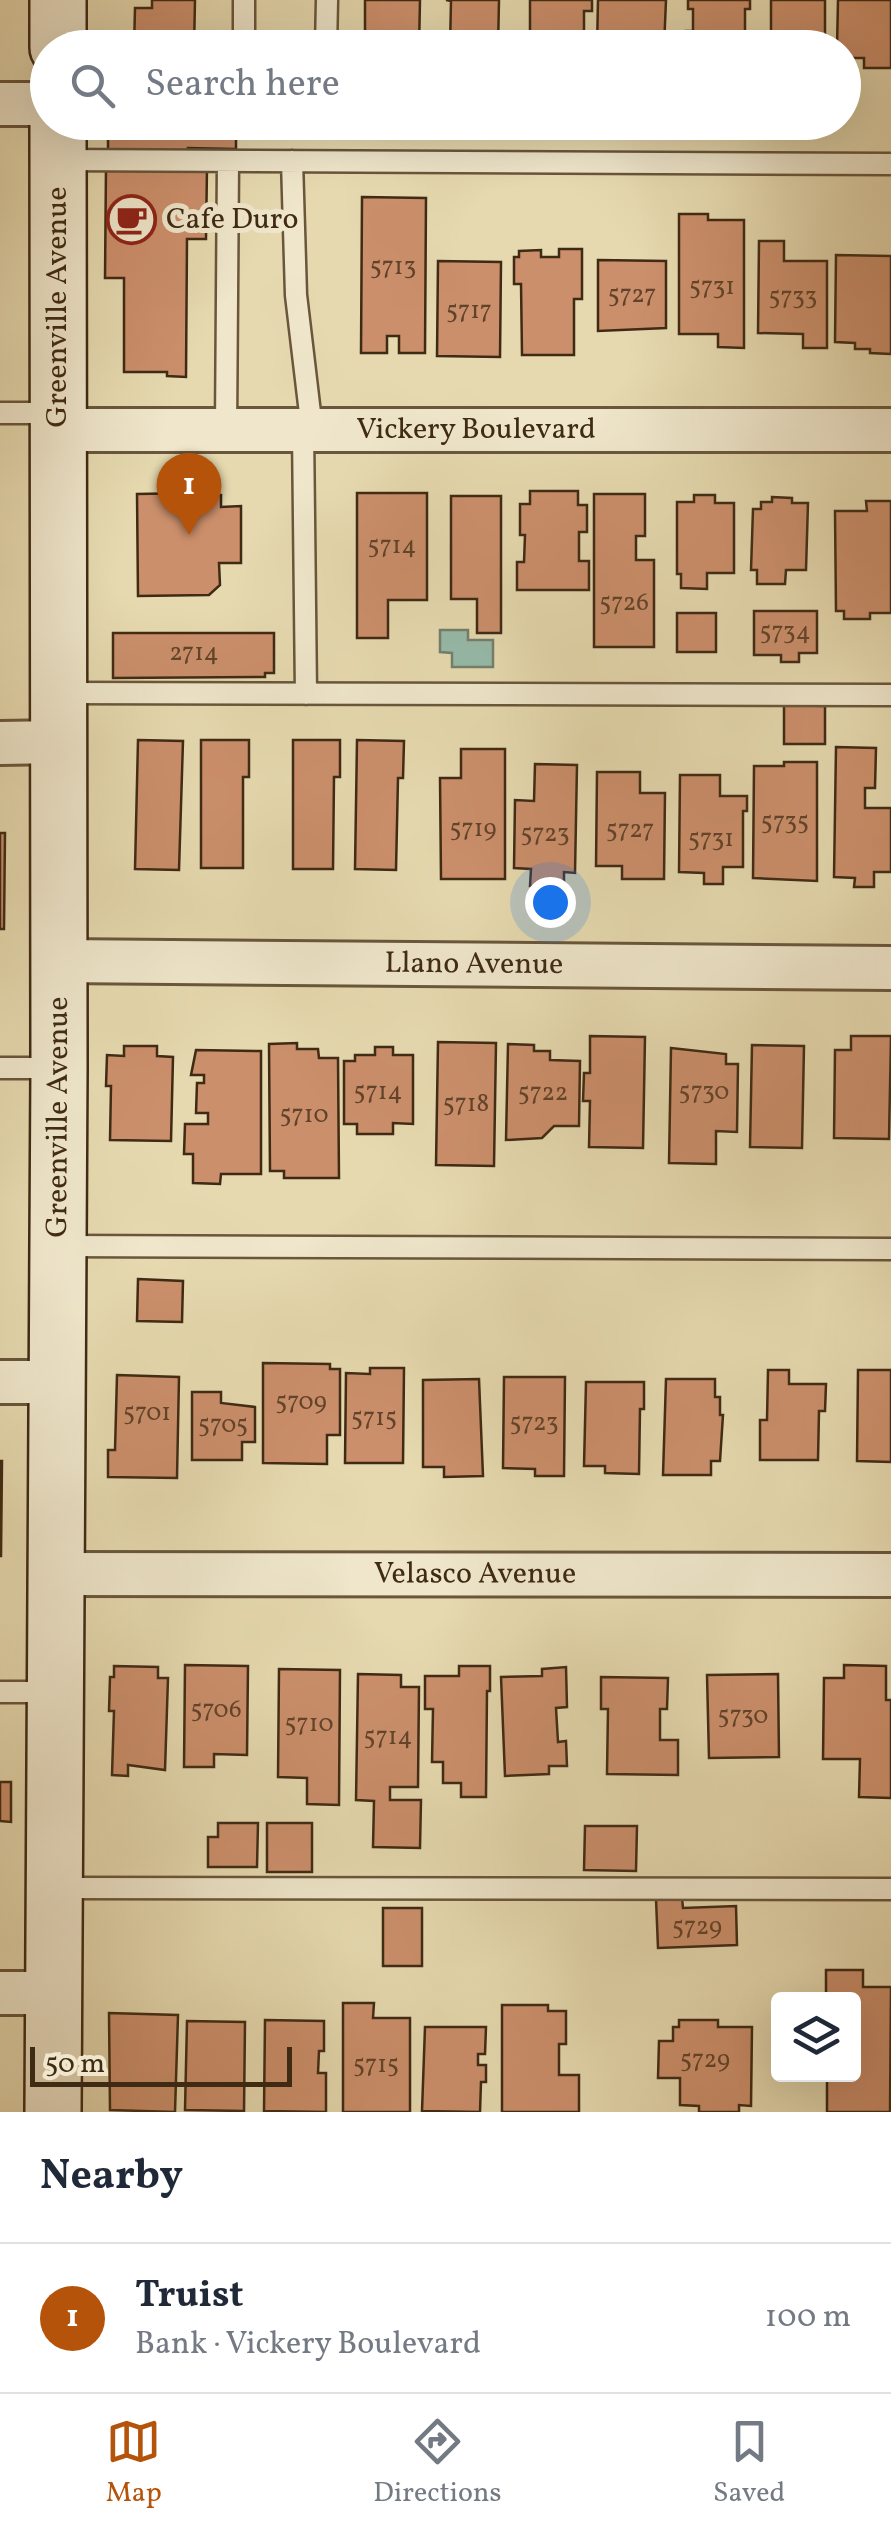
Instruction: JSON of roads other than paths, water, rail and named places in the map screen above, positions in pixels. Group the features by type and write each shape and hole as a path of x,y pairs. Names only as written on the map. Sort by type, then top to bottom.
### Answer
{"main road":[{"path":"58,0 58,30"},
{"name":"Greenville Avenue","path":"53,2112 26,1992 54,1888 59,1246 58,141"}],"street":[{"path":"0,104 30,104"},
{"name":"Vickery Boulevard","path":"58,421 226,430 891,430"},
{"path":"0,742 59,718"},
{"name":"Llano Avenue","path":"59,961 891,968"},
{"path":"0,1382 58,1382"},
{"name":"Velasco Avenue","path":"57,1574 891,1575"}],"lane":[{"path":"244,0 244,30"},
{"path":"326,30 327,0"},
{"path":"58,141 228,161 891,164"},
{"path":"226,430 228,161"},
{"path":"292,161 296,295 308,430 306,694"},
{"path":"0,414 58,421"},
{"path":"59,718 306,694 891,694"},
{"path":"0,1068 59,1068"},
{"path":"59,1246 891,1250"},
{"path":"0,1692 56,1692"},
{"path":"54,1888 891,1889"}],"place":[{"name":"Cafe Duro","path":"131,220"},
{"name":"Truist","path":"189,535"}]}
